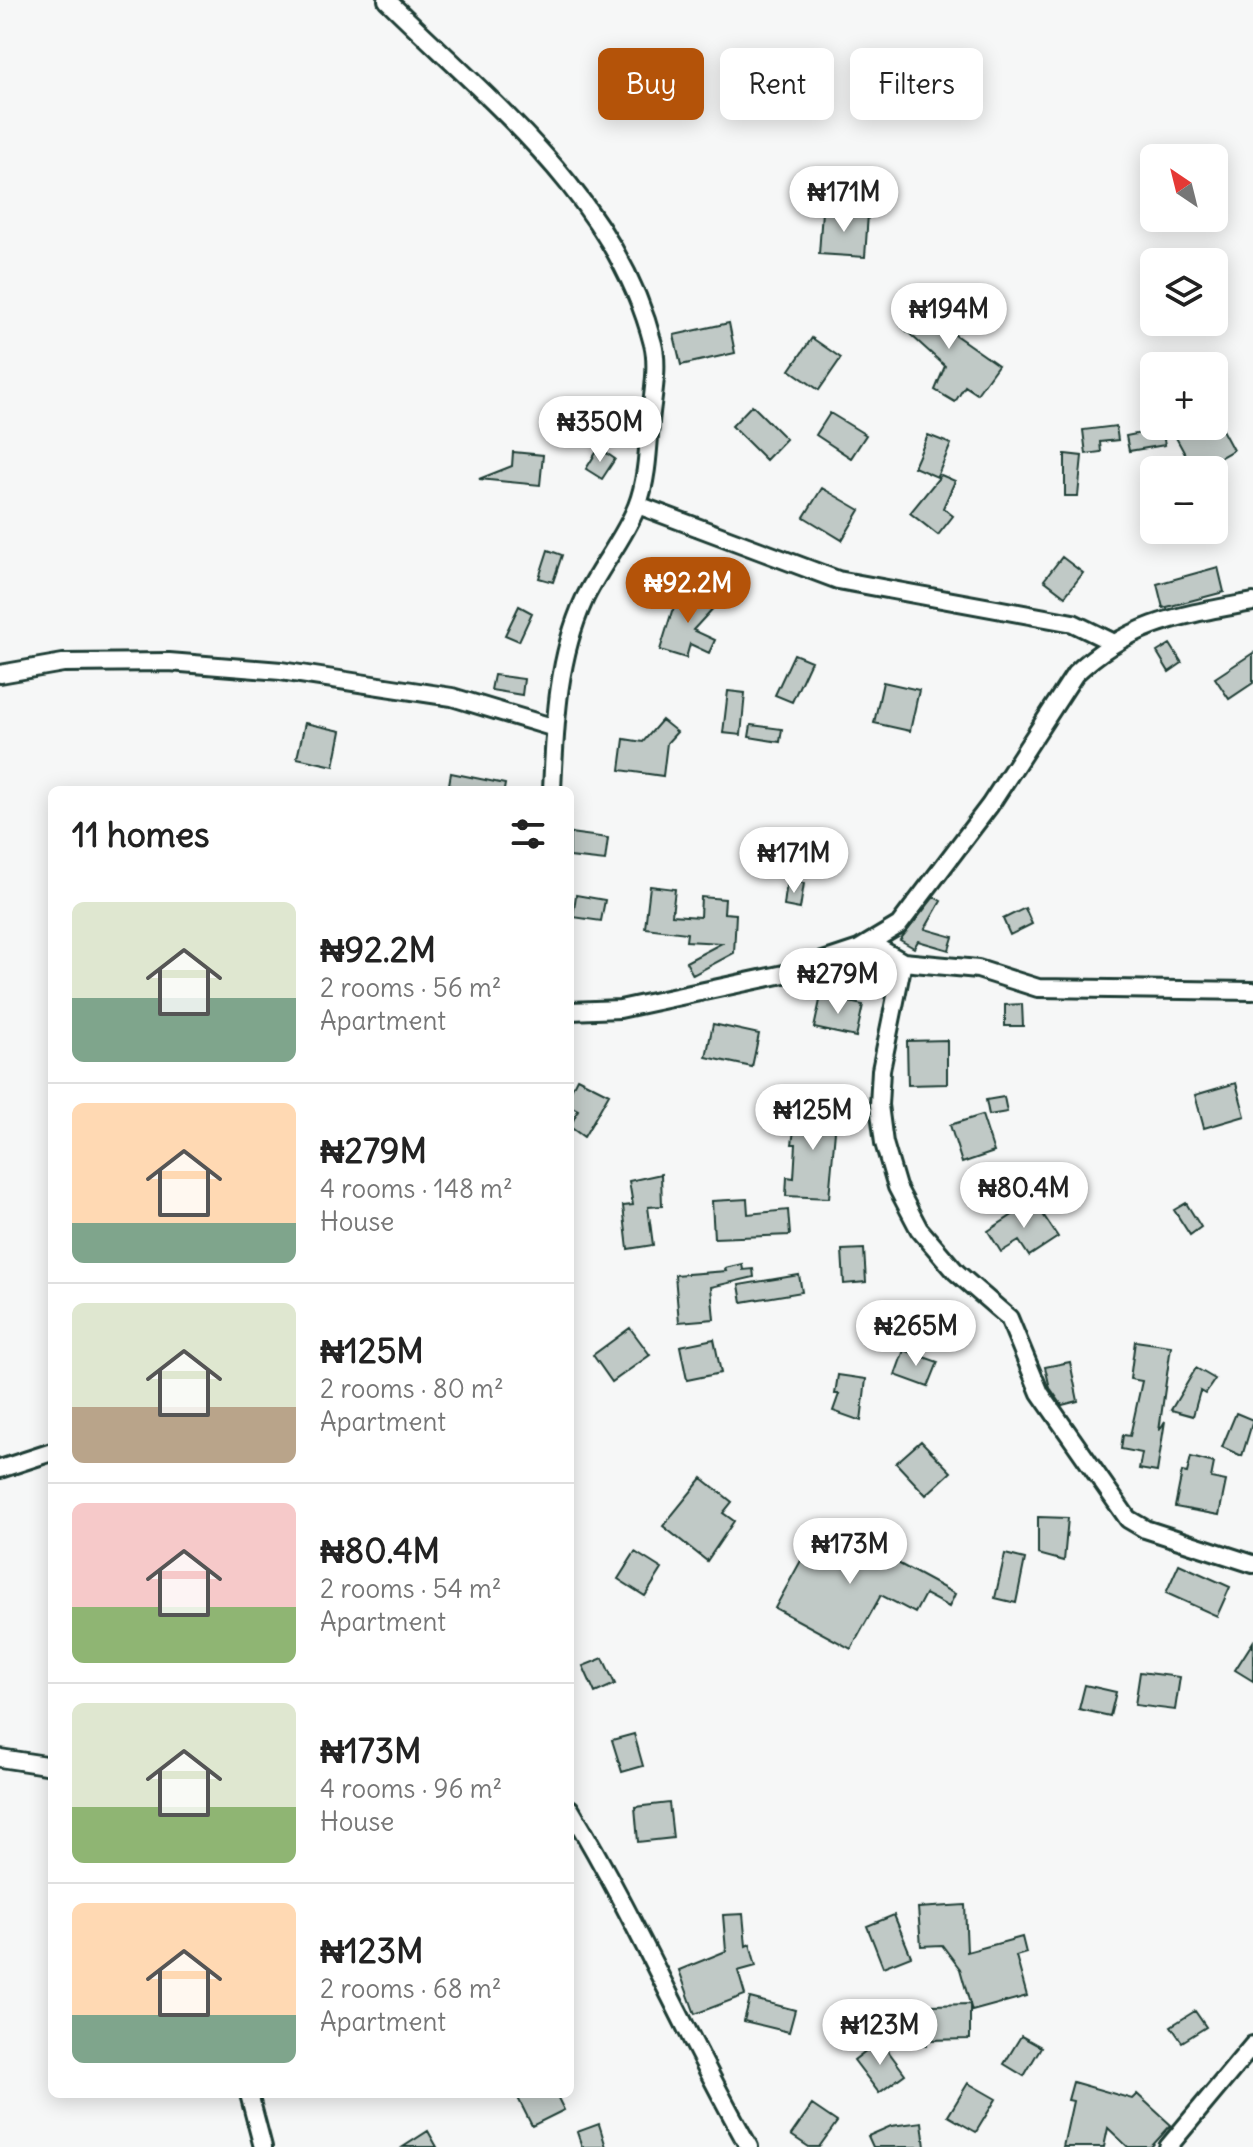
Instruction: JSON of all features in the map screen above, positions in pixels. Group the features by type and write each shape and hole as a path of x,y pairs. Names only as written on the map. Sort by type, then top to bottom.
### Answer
{"street":[{"path":"387,0 509,116 571,186 612,244 637,297 654,347 648,453 638,505 584,600 567,648 555,728 552,786"},
{"path":"638,505 838,580 1073,623 1112,642"},
{"path":"574,1011 620,1009 784,974 870,943 899,925 940,874 1075,674 1112,642 1162,619 1253,602"},
{"path":"0,674 63,663 169,662 281,671 452,697 555,728"},
{"path":"870,943 903,962 978,969 1038,988 1253,991"},
{"path":"903,962 881,1070 879,1105 884,1143 897,1187 919,1229 956,1272 1009,1318 1040,1393 1128,1519 1145,1529 1253,1564"},
{"path":"0,1469 48,1453"},
{"path":"0,1758 48,1765"},
{"path":"574,1816 619,1889 716,2088 749,2147"},
{"path":"1168,2147 1253,2045"},
{"path":"250,2098 263,2147"}],"building":[{"path":"822,211 868,214 865,257 819,254"},
{"path":"926,297 957,324 951,332 998,365 977,394 965,386 955,402 935,390 945,366 901,326"},
{"path":"729,323 735,353 681,365 674,335"},
{"path":"812,338 841,358 819,390 790,370"},
{"path":"752,405 786,439 766,460 732,426"},
{"path":"830,413 866,435 851,458 816,435"},
{"path":"1116,426 1118,440 1100,442 1101,452 1086,454 1083,430"},
{"path":"1140,433 1140,440 1164,440 1165,445 1129,451 1126,436"},
{"path":"928,435 951,444 937,477 914,467"},
{"path":"1177,440 1228,440 1233,450 1222,456 1186,456"},
{"path":"599,448 615,459 602,479 586,469"},
{"path":"513,452 543,455 540,485 479,479 512,466"},
{"path":"1065,454 1082,456 1078,496 1065,496"},
{"path":"941,475 955,481 943,508 953,516 938,535 910,513"},
{"path":"822,488 860,510 842,540 804,517"},
{"path":"548,550 562,555 553,582 539,578"},
{"path":"1062,557 1083,573 1065,596 1044,580"},
{"path":"1218,567 1224,592 1163,608 1157,584"},
{"path":"696,585 717,604 693,630 715,640 709,653 690,644 686,658 660,650 672,611"},
{"path":"519,606 532,613 519,641 505,635"},
{"path":"1170,644 1182,663 1169,672 1157,652"},
{"path":"1253,653 1253,683 1229,699 1215,678"},
{"path":"794,654 811,661 792,702 775,695"},
{"path":"494,675 524,679 522,695 491,690"},
{"path":"883,682 919,690 910,731 874,723"},
{"path":"728,691 745,693 741,735 723,733"},
{"path":"662,720 677,732 667,743 663,776 620,770 624,739 643,742"},
{"path":"305,723 341,731 334,766 297,758"},
{"path":"751,725 782,729 780,742 749,737"},
{"path":"451,773 505,784 505,786 449,786"},
{"path":"574,834 608,838 605,861 574,857"},
{"path":"787,881 804,883 800,909 784,906"},
{"path":"650,886 675,889 672,915 700,917 701,897 725,899 724,913 736,914 734,953 693,975 686,962 722,943 686,941 687,933 645,928"},
{"path":"576,895 605,900 601,921 574,917"},
{"path":"934,897 941,901 925,929 953,937 949,950 918,941 914,948 900,940"},
{"path":"1025,908 1032,924 1010,935 1003,919"},
{"path":"821,996 863,1005 856,1037 814,1028"},
{"path":"1022,1004 1023,1026 1005,1026 1005,1005"},
{"path":"713,1024 759,1034 752,1067 706,1057"},
{"path":"947,1040 947,1084 908,1085 907,1041"},
{"path":"577,1078 609,1094 584,1137 574,1130 578,1110 574,1108"},
{"path":"1236,1083 1245,1116 1204,1128 1195,1095"},
{"path":"835,1088 849,1089 848,1105 833,1104"},
{"path":"1004,1097 1007,1112 989,1115 986,1100"},
{"path":"798,1103 837,1108 829,1198 786,1196 787,1177 794,1178 796,1144 792,1144"},
{"path":"982,1115 994,1152 962,1163 950,1125"},
{"path":"661,1174 662,1206 648,1207 653,1245 628,1249 623,1206 633,1205 629,1181"},
{"path":"747,1199 748,1214 788,1210 790,1235 714,1238 712,1201"},
{"path":"1034,1201 1058,1237 1029,1256 1019,1241 1001,1252 988,1231"},
{"path":"1186,1203 1201,1227 1190,1235 1174,1210"},
{"path":"864,1249 866,1282 844,1284 842,1250"},
{"path":"742,1264 743,1270 753,1269 754,1277 711,1287 714,1319 679,1322 675,1275 726,1271 725,1268"},
{"path":"799,1275 802,1292 742,1302 739,1285"},
{"path":"630,1328 650,1355 612,1382 593,1355"},
{"path":"714,1339 721,1373 687,1380 680,1346"},
{"path":"1135,1341 1171,1346 1159,1431 1165,1421 1157,1472 1139,1469 1142,1453 1121,1449 1123,1435 1130,1436 1142,1381 1130,1379"},
{"path":"904,1350 938,1362 928,1387 895,1375"},
{"path":"1070,1362 1078,1401 1062,1405 1050,1388 1045,1367"},
{"path":"1196,1368 1215,1379 1205,1394 1200,1391 1193,1416 1171,1410"},
{"path":"838,1375 866,1379 861,1421 833,1411 839,1394 835,1394"},
{"path":"1236,1413 1253,1420 1242,1456 1222,1447"},
{"path":"921,1441 951,1472 926,1495 896,1463"},
{"path":"1191,1457 1214,1463 1211,1478 1226,1481 1219,1515 1175,1507 1182,1472 1187,1473"},
{"path":"702,1478 732,1502 723,1513 734,1521 707,1561 663,1526"},
{"path":"1038,1517 1068,1518 1064,1561 1038,1554"},
{"path":"822,1522 955,1594 949,1607 925,1594 915,1613 881,1595 851,1649 775,1608"},
{"path":"635,1552 662,1569 645,1596 618,1579"},
{"path":"1005,1554 1025,1559 1016,1603 995,1598"},
{"path":"1179,1564 1230,1587 1217,1616 1166,1593"},
{"path":"1253,1642 1253,1681 1235,1670"},
{"path":"603,1658 615,1684 595,1693 583,1666"},
{"path":"1140,1672 1180,1677 1175,1710 1135,1705"},
{"path":"1085,1685 1116,1692 1110,1716 1079,1709"},
{"path":"634,1734 643,1766 622,1772 612,1740"},
{"path":"669,1803 673,1838 638,1842 635,1807"},
{"path":"965,1905 967,1952 1022,1937 1026,1953 1016,1956 1027,1996 972,2011 960,1969 942,1945 921,1946 918,1908"},
{"path":"743,1914 746,1946 750,1944 756,1966 738,1971 745,1995 695,2014 679,1970 726,1951 723,1915"},
{"path":"894,1915 911,1956 883,1967 867,1926"},
{"path":"750,1998 795,2010 789,2032 744,2021"},
{"path":"970,2004 970,2039 928,2040 926,2045 904,2039 910,2020 932,2027 932,2005"},
{"path":"1195,2011 1206,2027 1182,2042 1171,2026"},
{"path":"1021,2036 1041,2047 1024,2076 1004,2064"},
{"path":"880,2040 905,2074 879,2093 854,2060"},
{"path":"1073,2082 1132,2099 1137,2094 1171,2125 1151,2147 1128,2147 1108,2128 1104,2147 1063,2147 1073,2101 1068,2100"},
{"path":"968,2083 996,2099 976,2132 948,2116"},
{"path":"518,2098 558,2098 564,2110 532,2126"},
{"path":"812,2105 837,2122 819,2147 809,2147 791,2135"},
{"path":"922,2122 925,2147 873,2147 868,2136 891,2126"},
{"path":"599,2124 606,2147 582,2147 577,2132"},
{"path":"428,2131 437,2147 403,2147"}]}
